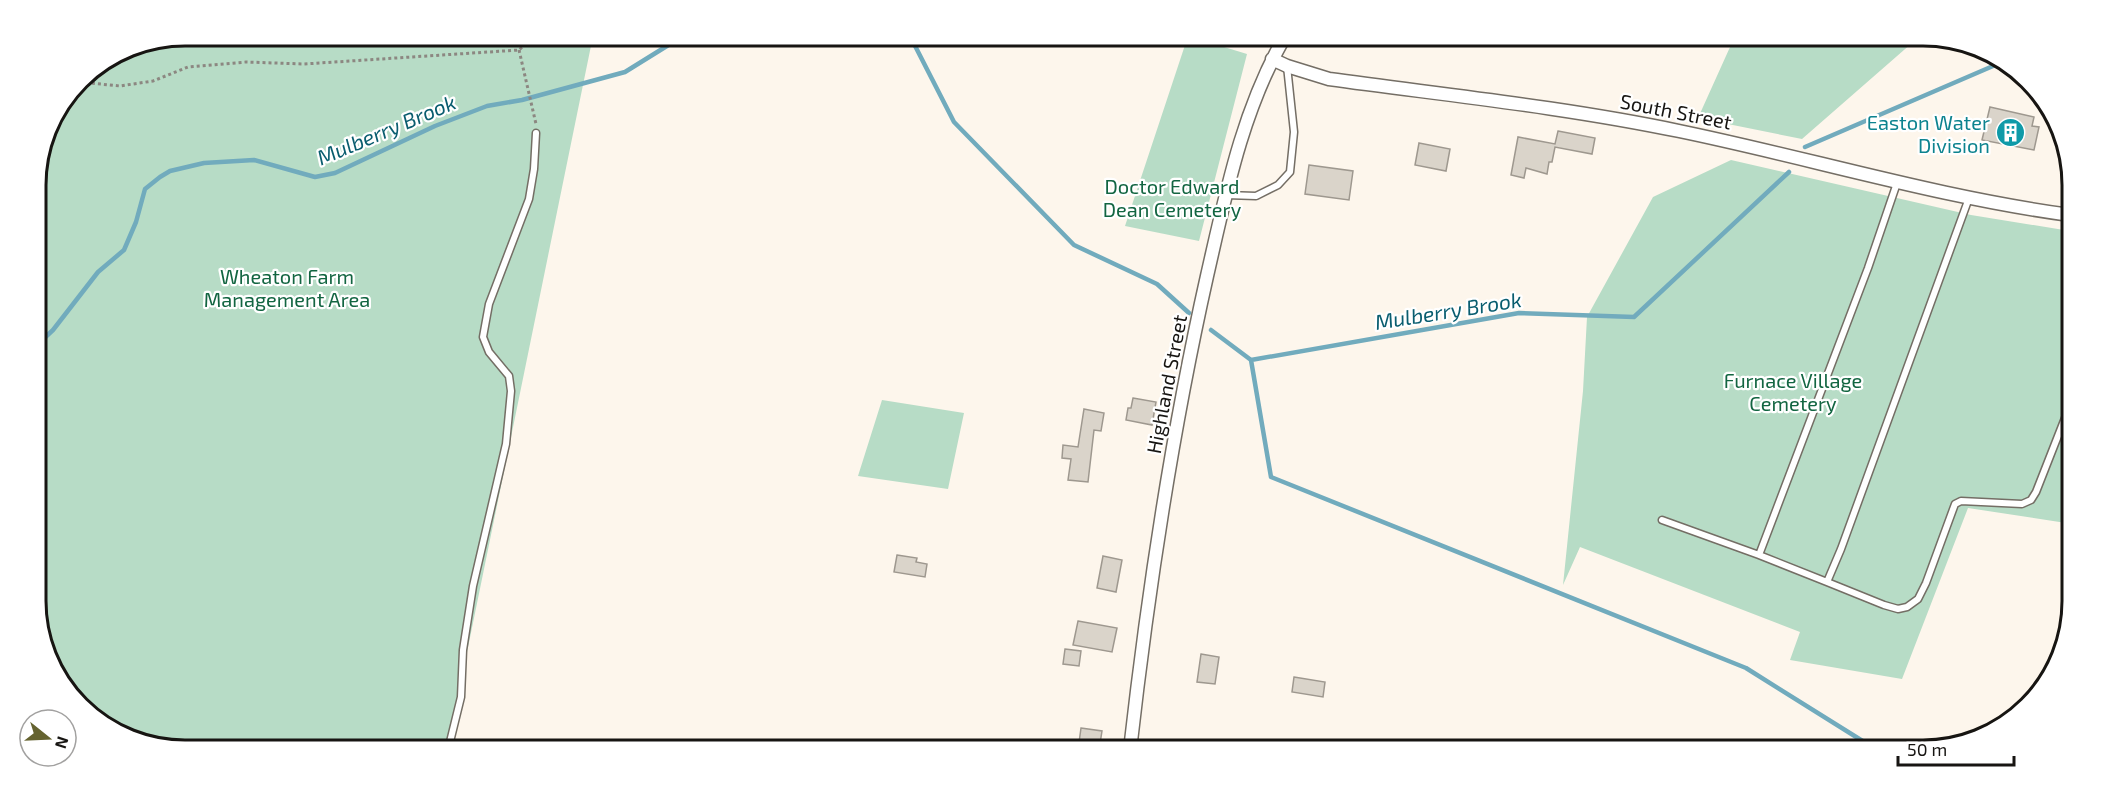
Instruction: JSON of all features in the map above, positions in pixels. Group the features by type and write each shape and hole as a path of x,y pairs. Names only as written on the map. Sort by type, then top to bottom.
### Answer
{"street":[{"name":"Highland Street","path":"1131,739 1144,630 1172,457 1199,314 1225,195 1246,120 1279,46"},
{"name":"South Street","path":"1272,58 1287,66 1329,79 1637,122 1740,144 1897,183 2062,214"}],"lane":[{"path":"1225,195 1256,196 1278,185 1290,172 1294,132 1287,66"},
{"path":"450,740 461,697 463,650 473,586 506,444 511,391 509,376 489,352 483,337 489,304 529,199 537,133"},
{"path":"1759,555 1856,300 1897,183"},
{"path":"1827,582 1969,198"},
{"path":"1662,520 1759,555 1884,605 1898,609 1907,607 1917,599 1926,583 1956,504 1961,501 2022,504 2031,500 2062,425"}],"path":[{"path":"92,83 120,86 153,81 188,67 246,62 316,64 519,50 522,47"},
{"path":"519,50 534,107 537,133"}],"green space":[{"name":"Doctor Edward Dean Cemetery","path":"1185,46 1222,46 1247,54 1199,241 1125,226"},
{"path":"1730,46 1909,46 1802,139 1698,118"},
{"name":"Wheaton Farm Management Area","path":"176,47 591,47 449,740 185,740 158,737 141,732 108,716 81,692 61,662 49,628 46,601 47,176 51,149 57,132 75,101 94,81 116,65 141,54"},
{"name":"Furnace Village Cemetery","path":"1731,160 1971,215 2062,230 2062,522 1968,508 1902,679 1790,660 1800,632 1580,547 1563,585 1583,391 1587,317 1653,197"},
{"path":"882,400 964,413 948,489 858,476"}],"building":[{"name":"Easton Water Division","path":"1990,107 2034,117 2032,126 2039,127 2034,150 1982,140"},
{"path":"1558,131 1595,138 1592,154 1555,147 1547,174 1526,168 1524,178 1511,175 1518,137 1555,144"},
{"path":"1419,143 1450,149 1446,171 1415,165"},
{"path":"1309,165 1353,171 1349,200 1305,194"},
{"path":"1133,398 1156,402 1152,425 1126,420"},
{"path":"1084,409 1104,413 1101,431 1094,430 1088,482 1068,480 1071,459 1062,458 1063,445 1078,447"},
{"path":"897,555 917,558 916,562 927,564 925,577 894,572"},
{"path":"1103,556 1122,560 1116,592 1097,588"},
{"path":"1078,621 1117,628 1112,652 1073,645"},
{"path":"1065,649 1081,651 1079,666 1063,664"},
{"path":"1201,654 1219,657 1215,684 1197,682"},
{"path":"1294,677 1325,682 1323,697 1292,692"},
{"path":"1081,728 1102,731 1101,739 1079,739"}],"waterway":[{"name":"Mulberry Brook","path":"47,336 98,272 124,250 136,222 145,189 170,171 204,163 254,160 315,177 335,173 435,126 487,106 522,100 625,72 666,47"},
{"name":"Mulberry Brook","path":"915,47 954,122 1074,245 1157,284 1189,313"},
{"name":"Mulberry Brook","path":"1805,147 1993,66"},
{"name":"Mulberry Brook","path":"1211,330 1251,360 1519,313 1634,317 1789,172"},
{"path":"1251,360 1271,477 1746,668 1859,739"}],"place":[{"name":"Easton Water Division","path":"2011,133"}]}
